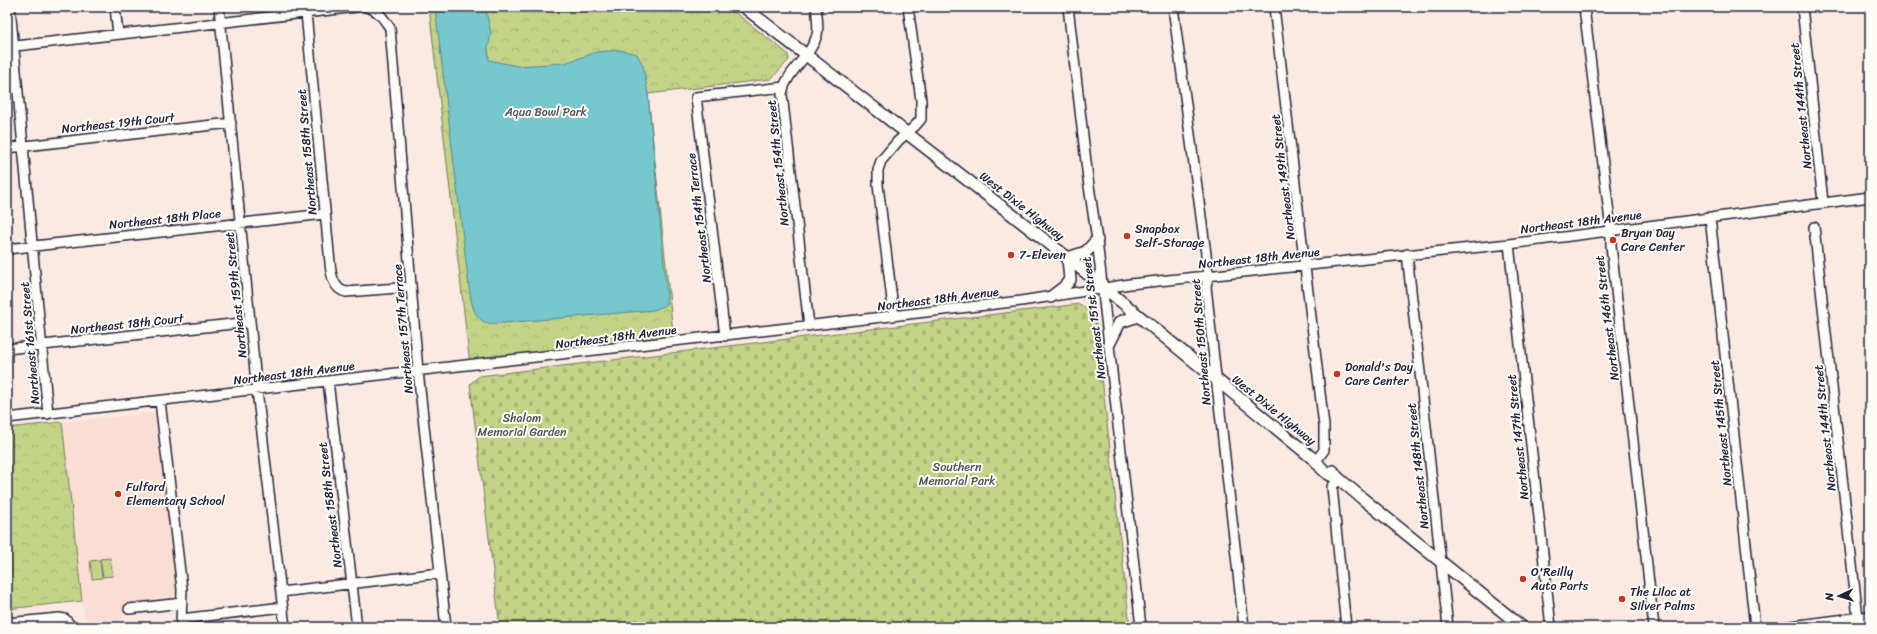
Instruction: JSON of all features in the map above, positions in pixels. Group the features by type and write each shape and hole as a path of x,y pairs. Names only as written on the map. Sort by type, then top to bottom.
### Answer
{"main road":[{"name":"West Dixie Highway","path":"744,7 1068,258 1316,461 1320,468 1332,476 1338,477 1440,562 1522,627"},
{"path":"1051,297 1064,287 1070,280 1068,258 1086,252 1097,240"},
{"path":"1110,344 1120,322 1138,316"}],"street":[{"name":"Northeast 161st Street","path":"10,7 10,46 23,146 48,414"},
{"path":"115,7 118,34"},
{"name":"Northeast 159th Street","path":"219,7 257,389 285,627"},
{"path":"10,46 357,7"},
{"name":"Northeast 157th Terrace","path":"366,7 372,8 380,14 390,28 418,371 446,627"},
{"name":"Northeast 154th Street","path":"809,326 782,98 784,87 817,37 816,7"},
{"path":"894,316 878,185 878,170 881,162 898,141 920,122 922,115 908,7"},
{"name":"Northeast 151st Street","path":"1068,7 1088,179 1110,344 1141,627"},
{"name":"Northeast 150th Street","path":"1174,7 1208,276 1206,287 1244,627"},
{"name":"Northeast 149th Street","path":"1274,7 1306,265 1324,426 1324,450 1316,461"},
{"name":"Northeast 146th Street","path":"1584,7 1611,230 1611,246 1654,627"},
{"name":"Northeast 144th Street","path":"1802,7 1823,202"},
{"name":"Northeast 158th Street","path":"306,13 330,263 334,281 337,287 346,292 411,287"},
{"name":"Northeast 154th Terrace","path":"725,336 696,97 784,87"},
{"name":"Northeast 19th Court","path":"7,148 231,123"},
{"name":"Northeast 18th Avenue","path":"7,418 894,316 1051,297 1103,288 1509,244 1870,197"},
{"name":"Northeast 18th Place","path":"7,249 240,222 325,214"},
{"name":"Northeast 145th Street","path":"1710,217 1755,627"},
{"name":"Northeast 144th Street","path":"1814,227 1859,627"},
{"name":"Northeast 147th Street","path":"1509,244 1551,627"},
{"name":"Northeast 148th Street","path":"1407,254 1448,627"},
{"name":"Northeast 18th Court","path":"7,349 250,322"},
{"name":"Northeast 158th Street","path":"328,381 357,627"},
{"path":"160,401 182,590 181,623 283,608"},
{"path":"1338,477 1332,487 1346,627"},
{"path":"281,592 440,573"},
{"path":"129,609 182,603"},
{"path":"1783,627 1870,616"},
{"path":"7,623 52,618 65,619 71,625"}],"shaded area":[{"name":"Fulford Elementary School","path":"154,413 157,418 177,592 172,598 165,601 132,604 126,607 122,620 90,623 84,613 62,422"}],"green space":[{"name":"Aqua Bowl Park","path":"429,7 728,7 788,54 789,60 771,79 648,94 674,342 470,365"},
{"name":"Southern Memorial Park","path":"1080,304 1095,316 1130,627 500,627 470,384 479,376"},
{"path":"62,422 82,601 7,609 7,428"},
{"path":"110,558 113,576 103,577 100,559"},
{"path":"100,560 102,578 92,579 90,561"}],"water":[{"name":"Aqua Bowl Park","path":"435,7 485,7 491,33 488,48 489,60 517,66 565,63 597,52 620,50 637,54 643,66 648,94 667,297 666,305 654,310 503,323 487,323 478,317 473,308 469,287"}],"place":[{"name":"Snapbox Self-Storage","path":"1127,236"},
{"name":"Bryan Day Care Center","path":"1613,240"},
{"name":"7-Eleven","path":"1011,255"},
{"name":"Donald's Day Care Center","path":"1337,374"},
{"name":"Fulford Elementary School","path":"118,494"},
{"name":"O'Reilly Auto Parts","path":"1523,579"},
{"name":"The Lilac at Silver Palms","path":"1622,599"}],"park label":[{"name":"Shalom Memorial Garden","path":"522,425"}]}
